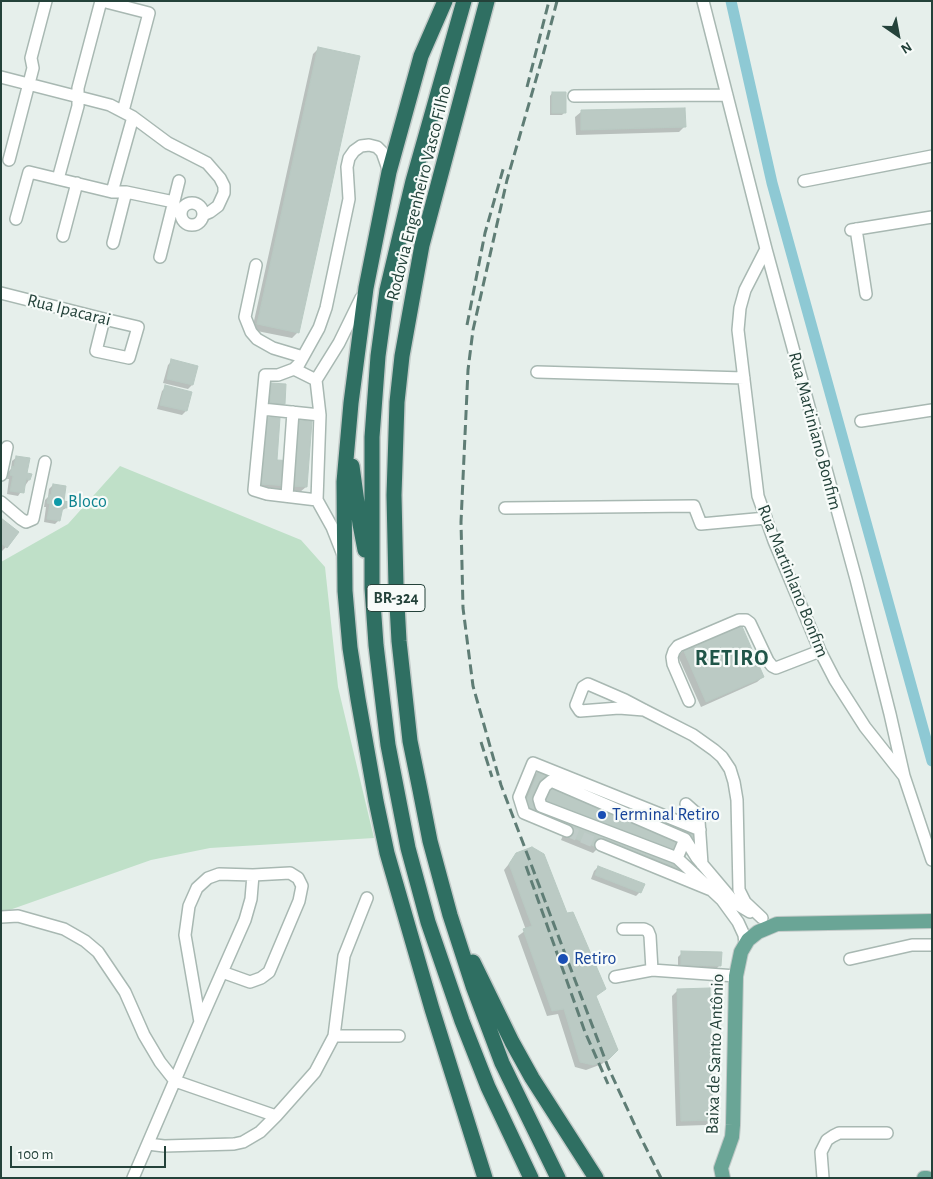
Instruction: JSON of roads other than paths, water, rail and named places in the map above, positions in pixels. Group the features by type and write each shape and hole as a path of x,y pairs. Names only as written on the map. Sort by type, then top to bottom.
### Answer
{"highway":[{"path":"445,1 421,56 389,172 366,288 348,432 344,498 345,560 350,648 369,762 387,853 432,1009 486,1178"},
{"name":"Rodovia Engenheiro Vasco Filho","path":"464,1 413,181 387,290 378,356 372,437 372,588 376,645 388,745 408,848 450,991 488,1088 531,1178"},
{"name":"Rodovia Engenheiro Vasco Filho","path":"487,1 436,186 416,273 402,356 394,495 396,586 404,692 410,741 430,841 450,915 473,986 502,1063 558,1178"},
{"path":"348,432 360,524 372,588"},
{"path":"450,915 512,1042 532,1078 596,1178"}],"main road":[{"path":"745,944 758,932 777,924 932,921"},
{"name":"Baixa de Santo Antônio","path":"723,1178 721,1168 732,1137 733,1125 736,976 738,961 745,944"}],"street":[{"path":"9,160 33,68 31,58 46,1"},
{"path":"58,180 78,106 78,88 102,1 149,13 112,192"},
{"name":"Rua Martiniano Bonfim","path":"703,1 766,249 856,579 904,776 932,860"},
{"path":"1,77 110,105 128,114 163,139 207,163 220,178 224,186 224,193 214,210 203,214"},
{"path":"574,96 727,95"},
{"path":"317,500 267,494 254,490 265,375 278,374 294,369 319,328 326,308 349,199 347,167 349,158 361,146 377,147 382,152 389,172"},
{"path":"804,181 932,156"},
{"path":"16,219 29,172 112,192 126,192 174,202"},
{"path":"160,257 179,181"},
{"path":"63,236 77,183"},
{"path":"113,242 126,192"},
{"path":"866,294 854,230 932,217"},
{"name":"Rua Martinlano Bonfim","path":"766,249 745,290 740,308 738,330 758,496 820,651 835,680 865,727 904,776"},
{"path":"256,265 245,317 251,332 257,339 272,348 303,357"},
{"path":"345,560 332,528 317,500 320,415 316,380 347,329 366,288"},
{"name":"Rua Ipacarai","path":"1,293 138,327 129,358 96,351 104,319"},
{"path":"294,369 316,380"},
{"path":"537,372 744,378"},
{"path":"262,409 320,415"},
{"path":"861,422 932,410"},
{"path":"287,496 292,412"},
{"path":"1,475 7,447"},
{"path":"1,502 26,522 33,519 45,462"},
{"path":"505,508 694,506 700,524 766,518"},
{"path":"689,701 673,664 672,657 674,651 678,646 739,620 746,620 750,623 768,661 776,668 820,651"},
{"path":"644,710 619,708 580,711 576,706 583,687 588,684 644,710 704,742 722,757 730,770 737,800 738,883 741,896 762,918"},
{"path":"567,832 524,813 519,797 533,764 700,830"},
{"path":"745,944 744,934 738,922 722,900 677,858 541,806 538,799 547,784 554,782 685,839 702,864 741,908 777,924"},
{"path":"687,824 690,816 686,804 695,812 699,821 702,864"},
{"path":"677,858 685,839"},
{"path":"601,846 711,890"},
{"path":"200,1022 185,935 189,906 197,888 208,878 219,874 290,873 298,878 302,886 299,901 269,972 250,982 222,972"},
{"path":"133,1178 245,920 251,899 253,875"},
{"path":"725,890 733,893 738,883"},
{"path":"148,1144 164,1146 234,1144 243,1142 260,1132 276,1116 315,1072 334,1036 344,956 367,898"},
{"path":"1,917 18,916 64,929 85,941 98,952 125,992 144,1035 175,1081 276,1116"},
{"path":"623,930 644,929 648,931 652,970"},
{"path":"850,959 912,945 932,945"},
{"path":"614,977 652,970 736,976"},
{"path":"334,1036 399,1036"},
{"path":"823,1178 821,1152 827,1140 839,1133 887,1133"}],"waterway":[{"path":"731,1 772,183 932,761"}],"tunnel":[{"path":"567,831 601,845"}],"railway":[{"path":"527,87 549,1"},
{"path":"557,1 507,180 473,330 468,370 461,522 463,608 473,686 501,785 608,1067 661,1178"},
{"path":"467,325 485,233 504,166"},
{"path":"481,742 492,777"},
{"path":"526,866 585,1032 608,1084"}],"place":[{"name":"Bloco","path":"58,502"},
{"name":"Terminal Retiro","path":"602,815"},
{"name":"Retiro","path":"563,959"}],"district":[{"name":"RETIRO","path":"732,658"}]}
